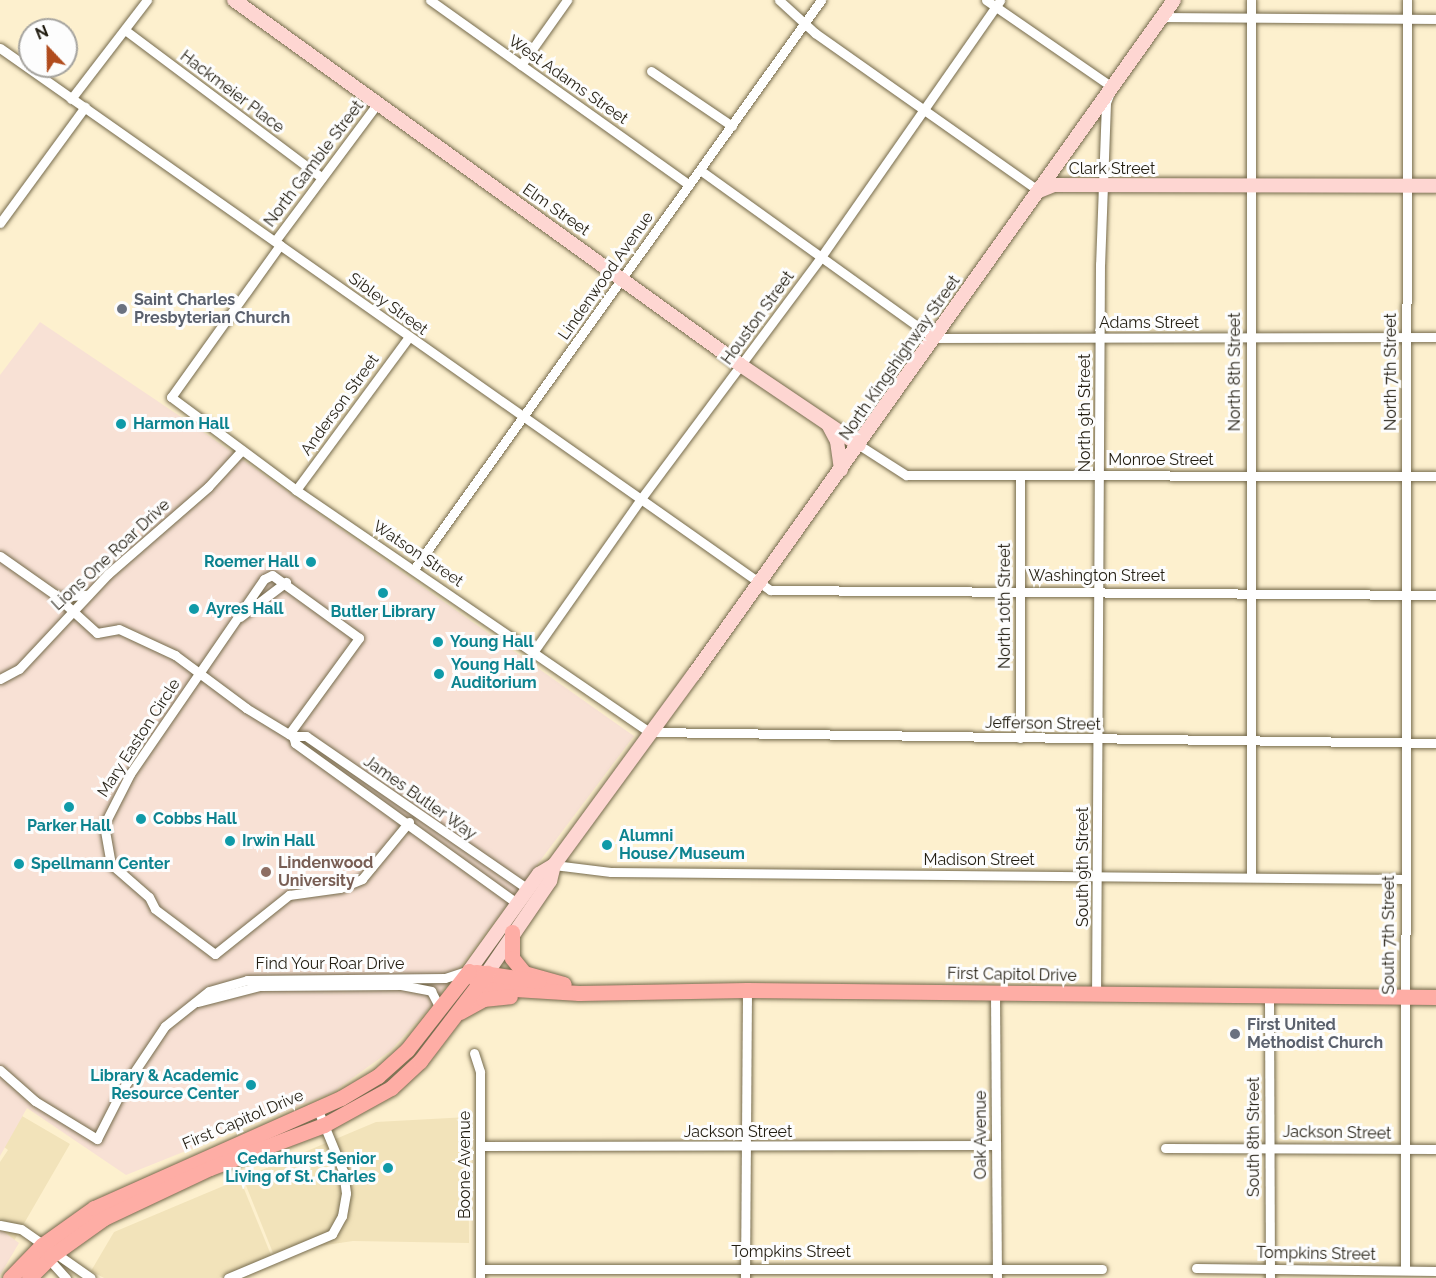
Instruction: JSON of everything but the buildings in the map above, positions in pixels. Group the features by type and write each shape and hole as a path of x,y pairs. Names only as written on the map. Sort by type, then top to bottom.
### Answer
{"main road":[{"name":"Elm Street","path":"234,0 742,366 859,445"},
{"name":"North Kingshighway Street","path":"554,865 859,445 1174,0"},
{"name":"Clark Street","path":"1039,190 1054,185 1436,186"},
{"path":"828,424 837,441 841,470"},
{"path":"554,865 550,880 482,978 469,970 539,874 554,865"},
{"path":"512,932 512,958 524,973 564,984"},
{"name":"First Capitol Drive","path":"10,1278 104,1218 143,1198 210,1168 324,1125 352,1112 408,1074 447,1012 469,970"},
{"name":"First Capitol Drive","path":"482,978 584,992 747,990 1436,997"},
{"name":"First Capitol Drive","path":"29,1278 48,1252 94,1208 133,1188 317,1108 350,1092 396,1062 482,978 564,984 584,992"},
{"path":"447,1012 495,997 563,997 584,992"}],"street":[{"path":"71,99 147,0"},
{"name":"West Adams Street","path":"430,0 689,185"},
{"path":"521,65 567,0"},
{"path":"779,0 815,33 1039,190"},
{"name":"Lindenwood Avenue","path":"414,569 624,279 821,0"},
{"path":"986,0 998,4 1112,87"},
{"name":"North 8th Street","path":"1248,744 1251,0"},
{"name":"North 7th Street","path":"1406,744 1407,0"},
{"name":"Houston Street","path":"534,651 640,500 821,257 998,4"},
{"path":"1162,17 1436,19"},
{"name":"Hackmeier Place","path":"125,30 322,178"},
{"name":"Sibley Street","path":"0,48 278,243 408,338 759,583"},
{"path":"651,71 732,126"},
{"name":"North 9th Street","path":"1099,741 1102,195 1105,186 1106,103 1112,87"},
{"name":"North Gamble Street","path":"171,397 322,178 377,104"},
{"path":"0,223 85,107"},
{"path":"700,170 934,338"},
{"name":"Adams Street","path":"934,338 1436,337"},
{"name":"Anderson Street","path":"296,490 408,338"},
{"name":"Watson Street","path":"171,397 296,490 650,732"},
{"name":"Monroe Street","path":"859,445 906,475 1436,476"},
{"name":"Lions One Roar Drive","path":"0,679 19,669 88,595 208,487 242,450"},
{"name":"North 10th Street","path":"1020,475 1020,738"},
{"name":"James Butler Way","path":"0,556 57,597 97,633 119,629 144,644 175,655 291,735 295,743 409,822 518,904"},
{"name":"Mary Easton Circle","path":"240,617 286,582 274,575 267,577 198,673 114,799 104,825 115,870 149,897 155,909 215,954 289,895 340,888 362,879 409,822"},
{"path":"286,582 359,638 291,735"},
{"name":"Washington Street","path":"759,583 770,590 1250,591 1436,595"},
{"path":"57,597 88,595"},
{"name":"Jefferson Street","path":"650,732 1248,744 1436,743"},
{"name":"James Butler Way","path":"291,735 306,736 528,890"},
{"name":"South 9th Street","path":"1096,994 1099,741"},
{"path":"1248,744 1251,878"},
{"name":"South 7th Street","path":"1405,1270 1403,1150 1406,744"},
{"name":"Madison Street","path":"554,865 611,872 1404,879"},
{"name":"Find Your Roar Drive","path":"0,1070 35,1101 97,1139 122,1090 159,1034 209,992 247,980 445,978 469,970"},
{"name":"Find Your Roar Drive","path":"195,1002 260,986 379,985 424,988 436,995 447,1012"},
{"path":"745,1278 747,990"},
{"name":"Oak Avenue","path":"995,993 997,1273"},
{"name":"South 8th Street","path":"1269,996 1270,1273"},
{"name":"Boone Avenue","path":"474,1053 480,1072 480,1273"},
{"path":"228,1278 332,1234 342,1216 346,1193 343,1171 317,1108"},
{"name":"Jackson Street","path":"480,1146 745,1148 996,1145"},
{"name":"Jackson Street","path":"1165,1148 1436,1149"},
{"path":"0,1225 21,1229 48,1252 91,1278"},
{"path":"48,1252 66,1278"},
{"name":"Tompkins Street","path":"480,1273 745,1267 997,1273 1102,1269"},
{"name":"Tompkins Street","path":"1196,1268 1270,1273 1364,1274 1405,1270 1436,1271"}],"shaded area":[{"name":"Lindenwood University","path":"40,322 202,431 634,736 430,1007 390,1051 333,1092 126,1175 27,1108 0,1156 0,375"},
{"path":"22,1116 70,1144 0,1265 0,1162 8,1150 3,1146"},
{"path":"468,1117 469,1243 353,1241 273,1253 243,1178 376,1122"},
{"path":"240,1179 271,1255 219,1278 104,1278 91,1271 114,1232"},
{"path":"0,1229 19,1243 0,1275"}],"place":[{"name":"Saint Charles Presbyterian Church","path":"122,309"},
{"name":"Harmon Hall","path":"121,424"},
{"name":"Roemer Hall","path":"311,562"},
{"name":"Butler Library","path":"383,593"},
{"name":"Ayres Hall","path":"194,609"},
{"name":"Young Hall","path":"438,642"},
{"name":"Young Hall Auditorium","path":"439,674"},
{"name":"Parker Hall","path":"69,807"},
{"name":"Cobbs Hall","path":"141,819"},
{"name":"Irwin Hall","path":"230,841"},
{"name":"Alumni House/Museum","path":"607,845"},
{"name":"Spellmann Center","path":"19,864"},
{"name":"Lindenwood University","path":"266,872"},
{"name":"First United Methodist Church","path":"1235,1034"},
{"name":"Library & Academic Resource Center","path":"251,1085"},
{"name":"Cedarhurst Senior Living of St. Charles","path":"388,1168"}]}
